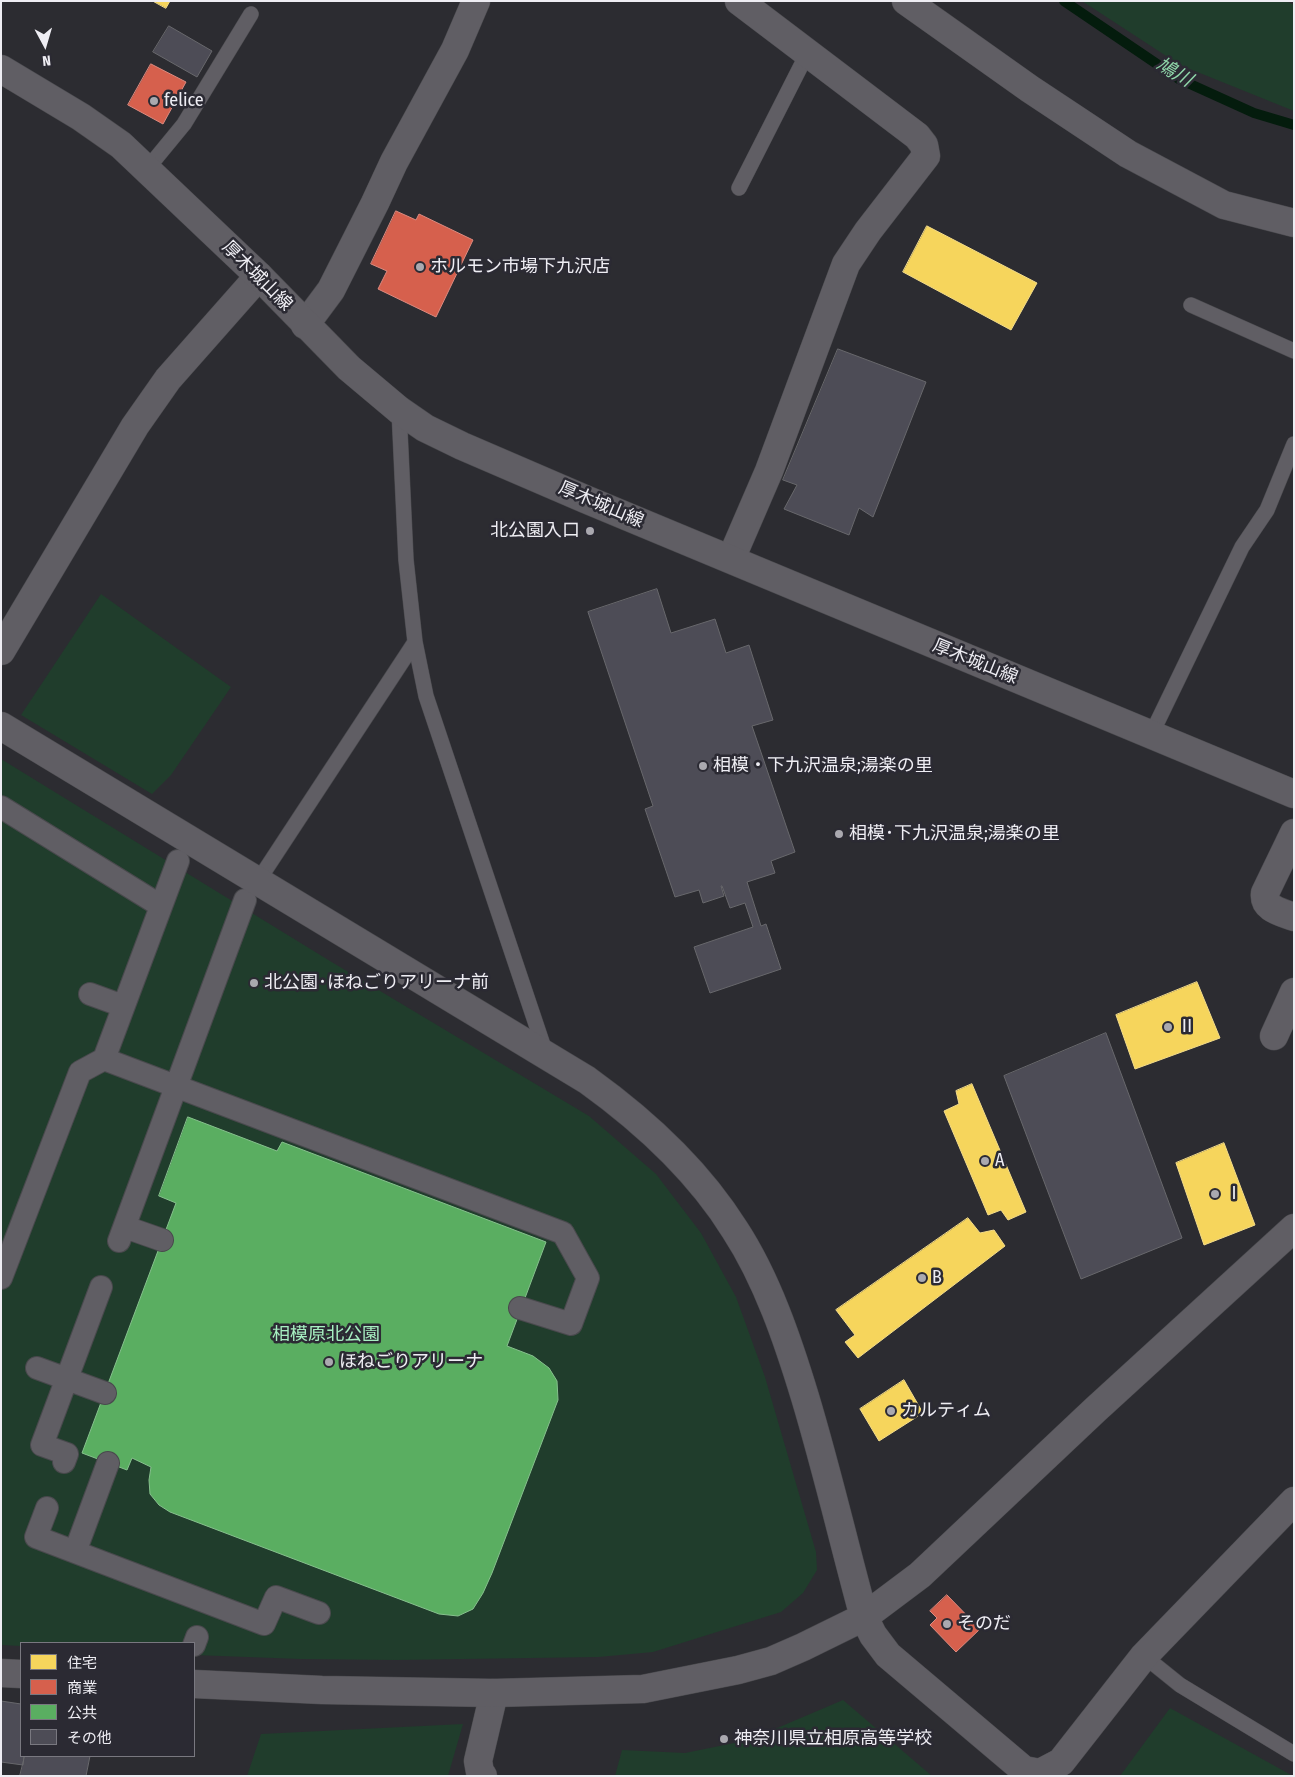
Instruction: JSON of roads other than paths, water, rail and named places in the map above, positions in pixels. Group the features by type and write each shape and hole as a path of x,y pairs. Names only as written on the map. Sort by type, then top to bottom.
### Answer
{"street":[{"path":"305,325 331,290 376,203 394,162 455,50 476,1"},
{"path":"731,559 794,407 846,264 868,231 926,156 924,145 917,136 738,1"},
{"path":"906,1 1030,89 1128,154 1224,205 1294,223"},
{"name":"厚木城山線","path":"1,69 81,117 121,145 258,276 349,368 399,410 425,428 462,446 1294,794"},
{"path":"1,651 136,426 168,379 258,276"},
{"path":"1,726 252,890 546,1055 587,1080 620,1104 678,1157 736,1230 786,1336 815,1431 864,1617 872,1636 888,1655 1024,1770 1040,1773 1061,1762 1144,1656 1294,1501"},
{"path":"1,806 161,906"},
{"path":"1294,834 1265,893 1264,899 1266,904 1272,908 1294,917"},
{"path":"1,1278 80,1072 104,1059 178,861"},
{"path":"162,1240 122,1234 252,890"},
{"path":"1274,1036 1294,992"},
{"path":"90,994 123,1006"},
{"path":"104,1059 563,1234 588,1278 571,1324 520,1308"},
{"path":"195,1684 322,1690 494,1693 643,1689 704,1678 771,1661 864,1617 920,1575 1095,1410 1294,1228"},
{"path":"64,1462 67,1454 42,1445 101,1287"},
{"path":"37,1368 105,1393"},
{"path":"75,1552 108,1463"},
{"path":"47,1508 36,1537 75,1552 201,1626 264,1624 276,1597 319,1613"},
{"path":"1,1673 20,1674"},
{"path":"483,1776 480,1772 478,1761 494,1693"}],"lane":[{"path":"147,169 184,124 251,14"},
{"path":"739,188 808,52"},
{"path":"1191,305 1294,350"},
{"path":"399,410 406,560 415,642 426,696 546,1055"},
{"path":"1151,735 1242,546 1266,510 1294,444"},
{"path":"252,890 415,642"},
{"path":"1144,1656 1180,1685 1294,1754"}],"waterway":[{"name":"鳩川","path":"1064,1 1179,79 1254,113 1294,125"}],"place":[{"name":"felice","path":"154,101"},
{"name":"ホルモン市場下九沢店","path":"420,267"},
{"name":"北公園入口","path":"590,531"},
{"name":"相模・下九沢温泉;湯楽の里","path":"703,766"},
{"name":"相模･下九沢温泉;湯楽の里","path":"839,834"},
{"name":"北公園･ほねごりアリーナ前","path":"254,983"},
{"name":"Ⅱ","path":"1168,1027"},
{"name":"A","path":"985,1161"},
{"name":"Ⅰ","path":"1215,1194"},
{"name":"B","path":"922,1278"},
{"name":"ほねごりアリーナ","path":"329,1362"},
{"name":"カルティム","path":"891,1411"},
{"name":"そのだ","path":"947,1624"},
{"name":"神奈川県立相原高等学校","path":"724,1739"}],"park label":[{"name":"相模原北公園","path":"326,1335"}]}
